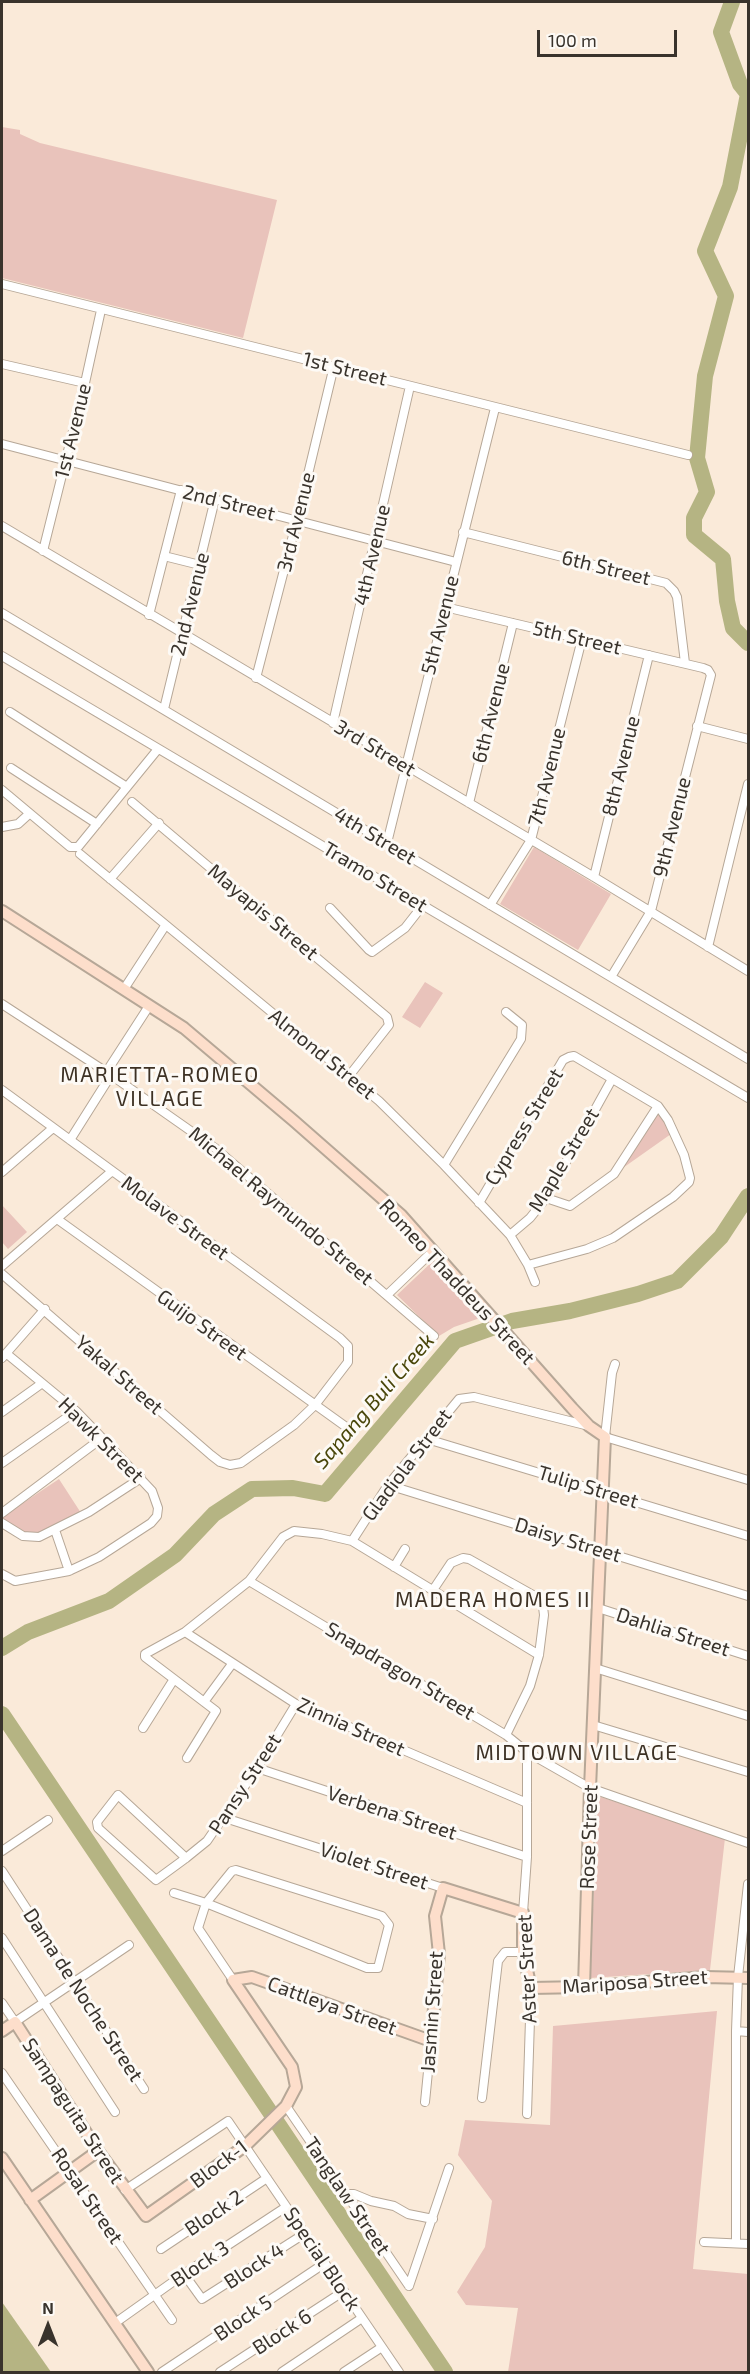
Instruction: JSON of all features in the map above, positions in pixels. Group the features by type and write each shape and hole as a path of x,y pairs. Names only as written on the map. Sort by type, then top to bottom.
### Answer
{"street":[{"name":"1st Street","path":"2,284 688,455"},
{"name":"1st Avenue","path":"43,551 101,310"},
{"path":"2,364 85,383"},
{"name":"3rd Avenue","path":"256,678 334,366"},
{"name":"4th Avenue","path":"333,723 410,386"},
{"name":"5th Avenue","path":"387,843 495,408"},
{"name":"2nd Street","path":"2,444 456,562"},
{"path":"149,615 181,490"},
{"name":"2nd Avenue","path":"164,709 215,499"},
{"name":"3rd Street","path":"2,526 651,911 748,971"},
{"name":"6th Street","path":"463,532 666,583 677,597 685,663"},
{"path":"164,556 200,565"},
{"name":"5th Street","path":"445,607 708,670"},
{"name":"4th Street","path":"2,613 748,1059"},
{"name":"6th Avenue","path":"469,803 513,623"},
{"name":"7th Avenue","path":"490,904 531,840 582,639"},
{"name":"8th Avenue","path":"594,877 649,655"},
{"name":"Tramo Street","path":"2,656 748,1098"},
{"name":"9th Avenue","path":"611,977 651,911 710,680 708,670"},
{"path":"10,712 127,786"},
{"path":"697,726 748,739"},
{"path":"2,790 70,847 78,847 158,749"},
{"path":"11,768 97,824"},
{"path":"708,947 748,784"},
{"name":"Mayapis Street","path":"132,802 387,1017 389,1025 349,1076"},
{"path":"2,827 18,824 29,814"},
{"path":"110,879 159,824"},
{"name":"Almond Street","path":"80,854 379,1101 510,1235 528,1265 535,1282"},
{"path":"330,908 372,952 405,928 423,906"},
{"name":"Romeo Thaddeus Street","path":"2,911 184,1028 294,1121 400,1215 589,1426"},
{"path":"124,989 165,926"},
{"name":"Michael Raymundo Street","path":"2,1004 109,1073 222,1154 434,1336"},
{"path":"70,1140 149,1006"},
{"path":"444,1165 521,1039 522,1025 506,1012"},
{"name":"Cypress Street","path":"479,1203 563,1060 574,1056 612,1079"},
{"path":"528,1265 587,1249 613,1238 673,1197 689,1182 684,1155 668,1120 658,1106 612,1079"},
{"name":"Maple Street","path":"510,1235 530,1218 546,1198 612,1079"},
{"name":"Molave Street","path":"2,1090 348,1346 348,1362 315,1405"},
{"path":"546,1198 570,1206 614,1174 658,1106"},
{"path":"2,1172 53,1128"},
{"path":"2,1266 111,1172"},
{"name":"Guijo Street","path":"57,1218 349,1430"},
{"path":"387,1295 433,1251"},
{"name":"Yakal Street","path":"2,1274 220,1462 230,1465 241,1463 294,1425 315,1405"},
{"path":"4,1356 45,1309"},
{"name":"Hawk Street","path":"2,1574 15,1581 69,1571 99,1557 151,1523 157,1516 158,1508 152,1491 141,1478 76,1412 4,1356"},
{"name":"Rose Street","path":"584,1987 605,1437 615,1364"},
{"path":"2,1412 41,1384"},
{"name":"Gladiola Street","path":"174,1679 145,1657 147,1653 185,1632 249,1581 288,1533 310,1532 352,1541 388,1485 453,1404 466,1396 589,1426 605,1437 748,1480"},
{"path":"2,1463 76,1412"},
{"path":"2,1513 102,1438"},
{"name":"Tulip Street","path":"427,1439 748,1536"},
{"path":"2,1523 23,1536 39,1537 115,1497 141,1478"},
{"name":"Daisy Street","path":"388,1485 748,1596"},
{"path":"56,1530 69,1571"},
{"path":"352,1541 539,1654"},
{"path":"394,1567 405,1549"},
{"path":"433,1590 451,1563 463,1558 469,1559 533,1595 543,1607 539,1654 530,1686 506,1735"},
{"name":"Snapdragon Street","path":"249,1581 506,1735 527,1752 590,1788 748,1842"},
{"name":"Dahlia Street","path":"598,1608 748,1656"},
{"name":"Zinnia Street","path":"185,1632 296,1704 527,1803"},
{"path":"204,1702 232,1664"},
{"path":"595,1668 748,1716"},
{"path":"143,1728 174,1679 216,1711 187,1758"},
{"name":"Pansy Street","path":"186,1858 118,1795 97,1822 98,1828 156,1880 186,1858 207,1841 225,1818 296,1704"},
{"path":"593,1725 748,1772"},
{"name":"Aster Street","path":"527,1752 527,1857 523,1913 523,1952 531,1988 527,2114"},
{"name":"Verbena Street","path":"257,1768 527,1857"},
{"name":"Violet Street","path":"225,1818 523,1913"},
{"path":"2,1851 48,1820"},
{"path":"174,1893 206,1903 372,1969 378,1968 389,1925 382,1916 236,1870 228,1874 206,1903 198,1928 292,2067 296,2087 286,2106"},
{"name":"Dama de Noche Street","path":"2,1871 144,2089"},
{"path":"736,2242 736,2031 743,1977 748,1884"},
{"name":"Jasmin Street","path":"425,2102 439,1954 435,1916 443,1888"},
{"path":"2,1938 115,2112"},
{"path":"2,2031 129,1945"},
{"path":"482,2098 498,1961 505,1952 523,1952"},
{"name":"Cattleya Street","path":"233,1980 252,1977 431,2041"},
{"name":"Mariposa Street","path":"531,1988 584,1987 705,1977 743,1977"},
{"name":"Sampaguita Street","path":"2,2003 98,2151 144,2216 147,2216"},
{"path":"736,2031 748,2032"},
{"name":"Rosal Street","path":"2,2073 172,2320"},
{"name":"Block-1","path":"147,2216 245,2146 286,2106"},
{"name":"Tanglaw Street","path":"286,2106 410,2286 433,2219"},
{"name":"Special Block","path":"125,2190 226,2121 399,2373"},
{"path":"30,2200 98,2151"},
{"path":"2,2158 148,2373"},
{"path":"347,2197 354,2194 371,2201 394,2206 408,2214 433,2219 449,2168"},
{"name":"Block 2","path":"161,2249 267,2178"},
{"name":"Block 3","path":"115,2323 184,2274 286,2207"},
{"name":"Block 4","path":"184,2274 201,2299 204,2299 304,2234"},
{"path":"704,2242 748,2244"},
{"name":"Block 5","path":"162,2373 325,2263"},
{"name":"Block 6","path":"220,2373 344,2291"},
{"path":"282,2373 362,2318"},
{"path":"344,2373 382,2348"}],"shaded area":[{"path":"2,127 20,130 20,134 40,143 277,200 243,338 2,278"},
{"path":"534,847 611,894 578,950 500,904"},
{"path":"425,982 443,993 420,1028 402,1017"},
{"path":"659,1111 671,1134 620,1170"},
{"path":"2,1205 27,1232 8,1249 2,1242"},
{"path":"434,1260 483,1317 454,1327 439,1336 397,1295"},
{"path":"59,1479 81,1513 38,1534 24,1532 2,1520 2,1517"},
{"path":"598,1796 725,1838 710,1970 590,1978"},
{"path":"717,2011 693,2269 748,2274 748,2372 508,2372 518,2308 466,2305 457,2292 485,2247 492,2201 458,2155 465,2120 550,2125 553,2026"},
{"path":"2,2302 51,2372 2,2372"}],"waterway":[{"name":"Sapang Buli Creek","path":"732,2 721,32 740,84 748,94 730,187 705,251 726,296 705,376 697,458 707,492 694,518 694,535 723,559 727,601 733,628 748,643"},
{"name":"Sapang Buli Creek","path":"2,1648 28,1632 109,1601 175,1555 214,1514 252,1489 293,1488 325,1494 455,1341 512,1321 570,1311 638,1294 677,1281 721,1237 748,1196"},
{"path":"2,1714 445,2372"}],"district":[{"name":"MARIETTA-ROMEO VILLAGE","path":"160,1087"},
{"name":"MADERA HOMES II","path":"493,1600"},
{"name":"MIDTOWN VILLAGE","path":"577,1753"}]}
